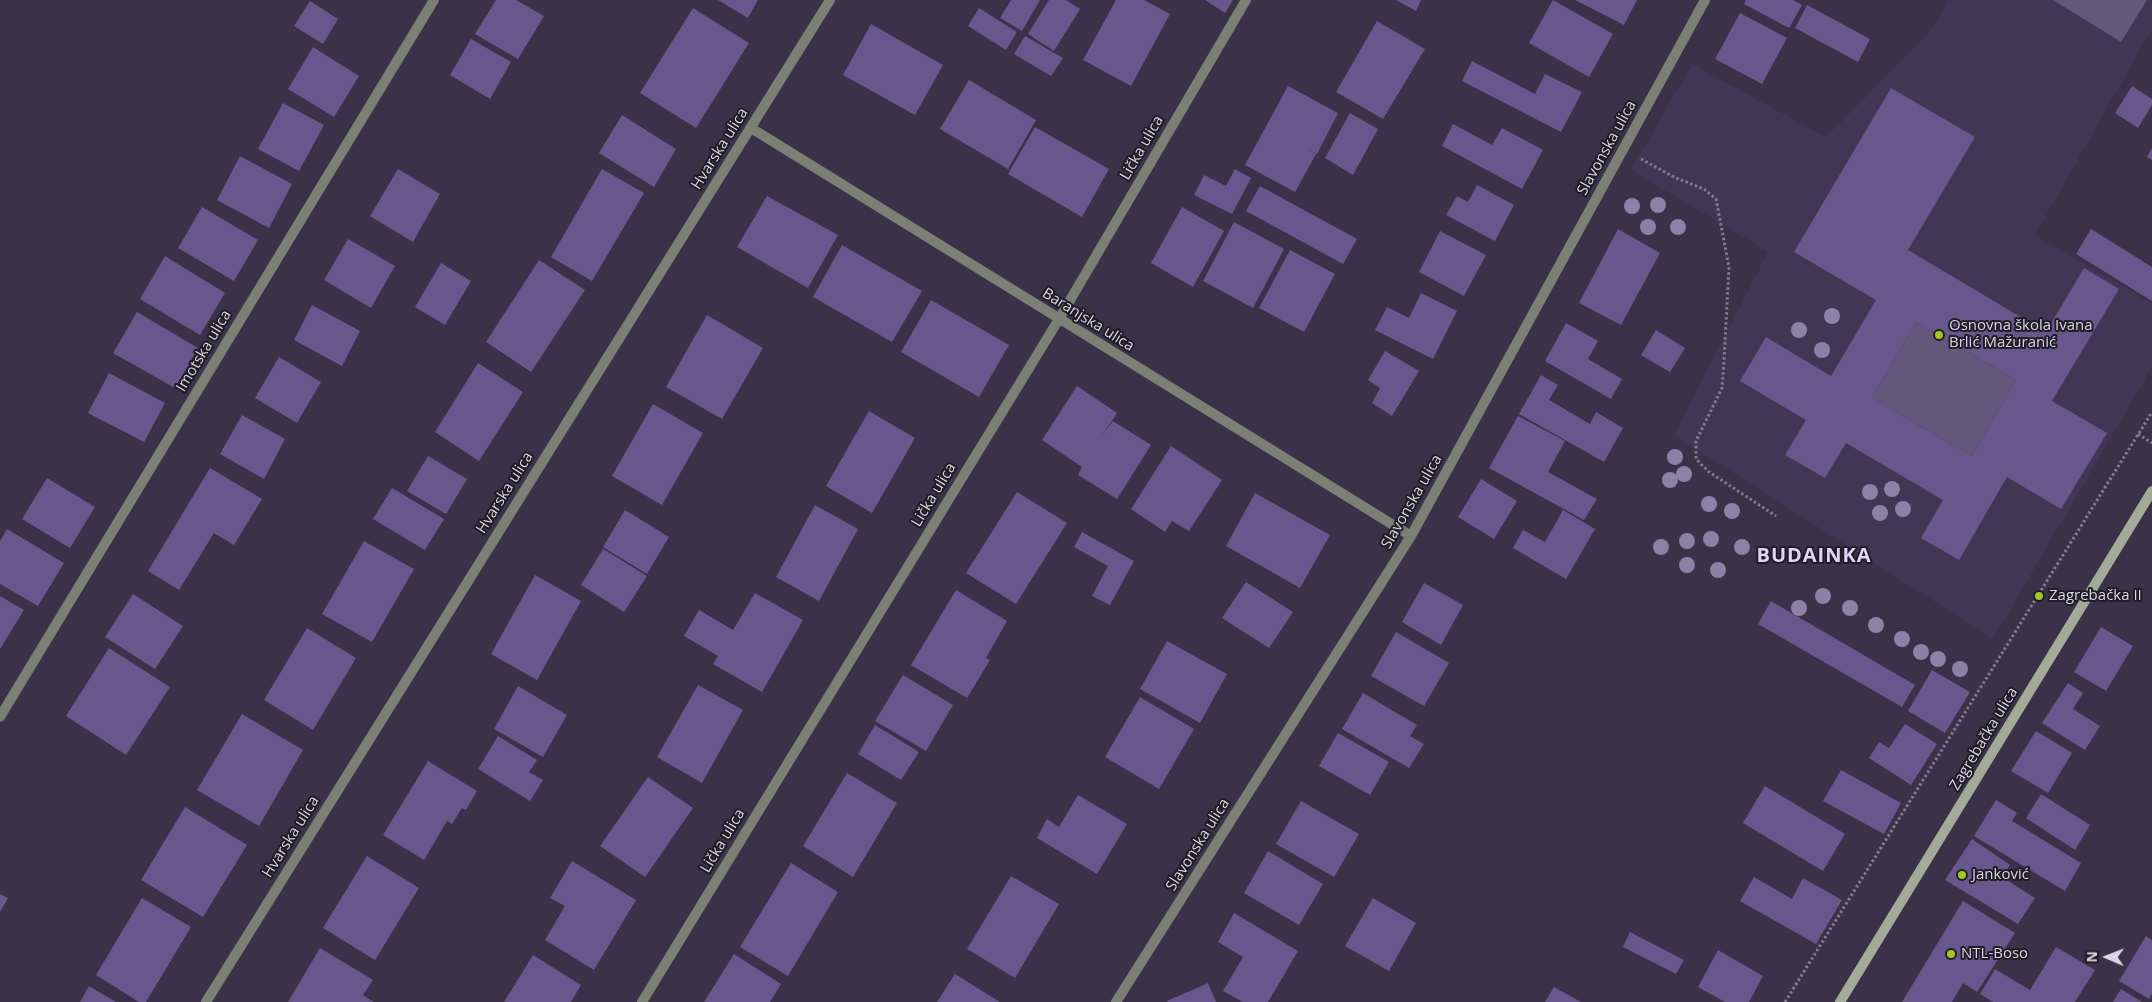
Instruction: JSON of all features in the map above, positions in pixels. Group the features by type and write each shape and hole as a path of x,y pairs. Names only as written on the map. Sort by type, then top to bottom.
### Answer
{"main road":[{"name":"Zagrebačka ulica","path":"1840,1002 2152,491"}],"street":[{"name":"Imotska ulica","path":"0,717 434,0"},
{"name":"Hvarska ulica","path":"206,1002 830,0"},
{"name":"Lička ulica","path":"642,1002 1058,319 1246,0"},
{"name":"Slavonska ulica","path":"1116,1002 1411,536 1705,0"},
{"name":"Baranjska ulica","path":"751,128 1411,536"}],"path":[{"path":"1623,150 1676,178 1704,189 1716,199 1729,267 1722,388 1696,441 1696,459 1709,472 1776,516"},
{"path":"1786,1002 2152,412"},
{"path":"2138,434 2152,443"}],"shaded area":[{"name":"Osnovna škola Ivana Brlić Mažuranić","path":"1949,0 2152,0 2152,29 2035,235 2152,303 2152,367 1993,639 1674,435 1768,252 1631,170 1692,64 1826,137 1931,31"},
{"path":"2053,0 2147,0 2121,42"},
{"path":"1916,322 2016,380 1972,456 1872,398"}],"building":[{"path":"496,0 516,0 544,16 518,59 475,34"},
{"path":"718,0 758,0 748,18"},
{"path":"1011,0 1040,0 1022,31 1000,18"},
{"path":"1049,0 1066,0 1080,9 1054,51 1028,34"},
{"path":"1116,0 1144,0 1170,14 1131,86 1083,60"},
{"path":"1205,0 1233,0 1225,13"},
{"path":"1396,0 1421,0 1416,11"},
{"path":"1553,0 1613,34 1589,77 1529,43"},
{"path":"1575,0 1637,0 1624,25"},
{"path":"1746,0 1793,0 1802,5 1789,28 1744,4"},
{"path":"310,1 338,19 323,44 294,26"},
{"path":"1807,5 1870,39 1858,62 1795,28"},
{"path":"693,8 749,43 696,128 640,93"},
{"path":"979,8 1017,32 1006,50 968,26"},
{"path":"1740,13 1787,38 1762,84 1715,59"},
{"path":"1377,21 1425,49 1383,119 1336,92"},
{"path":"871,24 943,65 915,115 843,75"},
{"path":"1025,36 1063,58 1051,76 1014,54"},
{"path":"471,39 511,62 490,99 450,75"},
{"path":"313,47 359,76 334,117 288,89"},
{"path":"1472,61 1535,94 1545,74 1582,92 1561,132 1462,81"},
{"path":"969,80 1036,120 1008,169 940,129"},
{"path":"1288,86 1338,113 1317,154 1306,149 1316,154 1295,192 1245,165"},
{"path":"2132,86 2152,99 2152,105 2138,128 2115,113"},
{"path":"1891,88 1975,137 1908,250 2046,332 2084,268 2119,289 2052,401 2107,433 2061,509 2007,477 1959,560 1921,538 1943,500 1846,443 1825,478 1785,455 1806,420 1740,381 1766,337 1831,376 1876,300 1794,252","holes":["1916,322 2016,380 1972,456 1872,398"]},
{"path":"283,103 324,125 299,171 258,149"},
{"path":"1350,113 1378,129 1353,175 1325,158"},
{"path":"622,115 676,149 654,187 599,153"},
{"path":"1453,124 1492,145 1502,128 1543,150 1522,189 1442,146"},
{"path":"1035,127 1109,169 1082,217 1008,174"},
{"path":"2152,148 2152,160 2147,157"},
{"path":"240,156 292,184 269,228 217,200"},
{"path":"398,169 440,194 413,242 370,216"},
{"path":"602,169 644,193 592,281 551,257"},
{"path":"1235,169 1251,178 1232,214 1194,195 1204,175 1226,186"},
{"path":"1477,185 1514,205 1495,241 1446,215 1457,196 1468,202"},
{"path":"1260,186 1357,239 1343,264 1246,211"},
{"path":"767,196 838,235 808,288 737,247"},
{"path":"202,207 258,240 234,281 178,248"},
{"path":"1182,207 1224,231 1193,287 1151,263"},
{"path":"1234,222 1284,249 1253,308 1203,281"},
{"path":"1618,229 1660,253 1621,325 1579,303"},
{"path":"2091,229 2152,267 2152,301 2076,254"},
{"path":"1440,231 1486,255 1464,296 1419,272"},
{"path":"348,239 395,266 371,308 324,280"},
{"path":"842,245 922,291 892,342 813,297"},
{"path":"1290,250 1335,274 1304,332 1259,308"},
{"path":"165,256 225,293 200,335 140,299"},
{"path":"539,260 585,290 531,372 486,342"},
{"path":"441,263 471,281 445,325 415,307"},
{"path":"1421,293 1457,311 1433,359 1375,330 1387,307 1409,318"},
{"path":"931,300 1009,345 979,397 901,352"},
{"path":"312,305 360,331 342,366 294,340"},
{"path":"137,312 198,348 175,388 113,353"},
{"path":"707,315 763,348 722,419 666,387"},
{"path":"1566,323 1598,341 1588,359 1622,379 1611,399 1545,361"},
{"path":"1656,330 1685,348 1670,372 1641,355"},
{"path":"1385,351 1419,371 1392,416 1372,403 1380,388 1368,380"},
{"path":"279,357 321,382 297,423 255,398"},
{"path":"478,363 523,392 479,461 435,432"},
{"path":"109,373 165,403 144,442 88,413"},
{"path":"1541,375 1558,385 1549,400 1590,424 1596,412 1623,428 1604,462 1519,414"},
{"path":"1077,386 1117,413 1101,437 1113,421 1151,445 1117,499 1078,475 1082,467 1042,440"},
{"path":"653,404 703,433 662,505 612,476"},
{"path":"869,411 915,438 872,513 826,486"},
{"path":"242,415 285,439 264,479 220,454"},
{"path":"1518,416 1565,441 1548,472 1597,499 1584,520 1489,468"},
{"path":"1171,446 1222,480 1189,531 1172,521 1165,532 1131,509"},
{"path":"428,456 467,479 446,514 407,491"},
{"path":"210,468 262,499 234,545 214,533 179,590 148,571"},
{"path":"47,478 95,507 70,548 22,519"},
{"path":"1481,479 1517,501 1494,539 1458,517"},
{"path":"392,488 444,519 425,550 373,519"},
{"path":"1017,492 1067,523 1016,604 966,573"},
{"path":"1255,493 1330,535 1300,588 1226,546"},
{"path":"815,505 858,529 819,601 776,577"},
{"path":"625,510 669,537 647,574 603,547"},
{"path":"1563,510 1595,529 1566,579 1513,548 1523,530 1545,542"},
{"path":"7,529 64,563 38,606 0,584 0,541"},
{"path":"1082,532 1134,561 1110,605 1092,596 1108,566 1074,547"},
{"path":"364,541 414,569 372,642 322,614"},
{"path":"603,549 647,576 624,612 581,585"},
{"path":"535,575 581,601 537,680 491,654"},
{"path":"1246,582 1293,612 1269,648 1222,618"},
{"path":"1424,583 1463,605 1441,645 1402,622"},
{"path":"956,590 1007,621 986,658 990,660 967,698 911,665"},
{"path":"755,593 803,620 762,692 713,664 718,656 684,636 699,610 733,630"},
{"path":"133,594 183,626 155,669 105,637"},
{"path":"0,596 24,610 0,649"},
{"path":"1771,601 1915,685 1902,707 1758,624"},
{"path":"2101,627 2133,646 2106,691 2074,672"},
{"path":"307,628 356,658 313,730 264,700"},
{"path":"1396,632 1449,663 1424,706 1371,676"},
{"path":"1167,641 1227,674 1200,723 1140,689"},
{"path":"109,648 170,687 126,755 66,716"},
{"path":"1932,670 1970,692 1945,733 1908,711"},
{"path":"903,675 953,705 926,751 875,721"},
{"path":"2068,683 2083,693 2073,709 2100,726 2085,750 2042,723"},
{"path":"698,685 743,710 702,783 657,757"},
{"path":"518,686 567,715 543,757 494,729"},
{"path":"1363,693 1417,725 1410,736 1424,744 1409,768 1342,729"},
{"path":"1140,697 1194,729 1159,789 1105,757"},
{"path":"242,714 303,750 259,826 197,790"},
{"path":"1905,724 1937,744 1911,785 1869,758 1879,742 1889,748"},
{"path":"875,725 919,752 901,780 858,754"},
{"path":"2036,731 2072,753 2048,793 2011,771"},
{"path":"1338,733 1389,762 1370,795 1319,766"},
{"path":"498,736 537,760 529,772 543,780 530,801 478,769"},
{"path":"428,761 477,791 466,810 462,808 452,824 447,821 424,860 383,835"},
{"path":"1841,770 1901,803 1884,834 1823,801"},
{"path":"847,773 897,803 853,877 803,846"},
{"path":"648,777 693,808 645,877 600,846"},
{"path":"1765,786 1845,834 1823,871 1743,823"},
{"path":"2041,794 2090,825 2075,850 2026,818"},
{"path":"1078,795 1127,824 1097,874 1037,838 1047,819 1059,827"},
{"path":"1996,800 2017,813 2012,821 2081,863 2065,891 1974,836"},
{"path":"1301,801 1359,834 1334,877 1276,844"},
{"path":"185,807 247,845 203,917 141,880"},
{"path":"1972,839 2010,865 2002,877 2035,898 2018,924 1945,880"},
{"path":"1268,851 1323,884 1299,925 1244,893"},
{"path":"367,856 419,888 375,960 323,928"},
{"path":"572,861 636,900 594,970 545,940 565,906 550,898"},
{"path":"791,863 838,892 788,976 740,947"},
{"path":"1011,876 1059,904 1015,978 967,949"},
{"path":"1754,877 1792,899 1803,878 1842,900 1816,944 1740,901"},
{"path":"0,894 8,898 0,912"},
{"path":"142,898 191,927 146,1002 139,1002 96,975"},
{"path":"1373,898 1416,923 1389,971 1345,946"},
{"path":"1963,901 2015,933 1977,992 1963,983 1952,1002 1902,1002"},
{"path":"1234,913 1298,951 1268,1002 1243,1002 1223,991 1243,957 1218,942"},
{"path":"1630,932 1684,960 1676,974 1623,947"},
{"path":"2146,936 2152,940 2152,994 2149,999 2119,981"},
{"path":"2056,947 2095,970 2075,1002 1993,1002 1980,994 1995,969 2030,990"},
{"path":"320,948 373,980 363,995 374,1002 288,1002"},
{"path":"1718,950 1763,976 1749,1002 1725,1002 1698,987"},
{"path":"734,954 781,984 770,1002 704,1002"},
{"path":"533,955 581,985 571,1002 504,1002"},
{"path":"955,974 1000,1002 937,1002"},
{"path":"1208,983 1216,1002 1167,1001"},
{"path":"89,986 116,1002 80,1002"},
{"path":"1554,987 1581,1002 1545,1002"},
{"path":"2121,989 2142,1002 2113,1002"}],"place":[{"name":"Osnovna škola Ivana Brlić Mažuranić","path":"1939,335"},
{"name":"Zagrebačka II","path":"2039,596"},
{"name":"Janković","path":"1962,875"},
{"name":"NTL-Boso","path":"1951,954"}],"district":[{"name":"BUDAINKA","path":"1814,556"}]}
